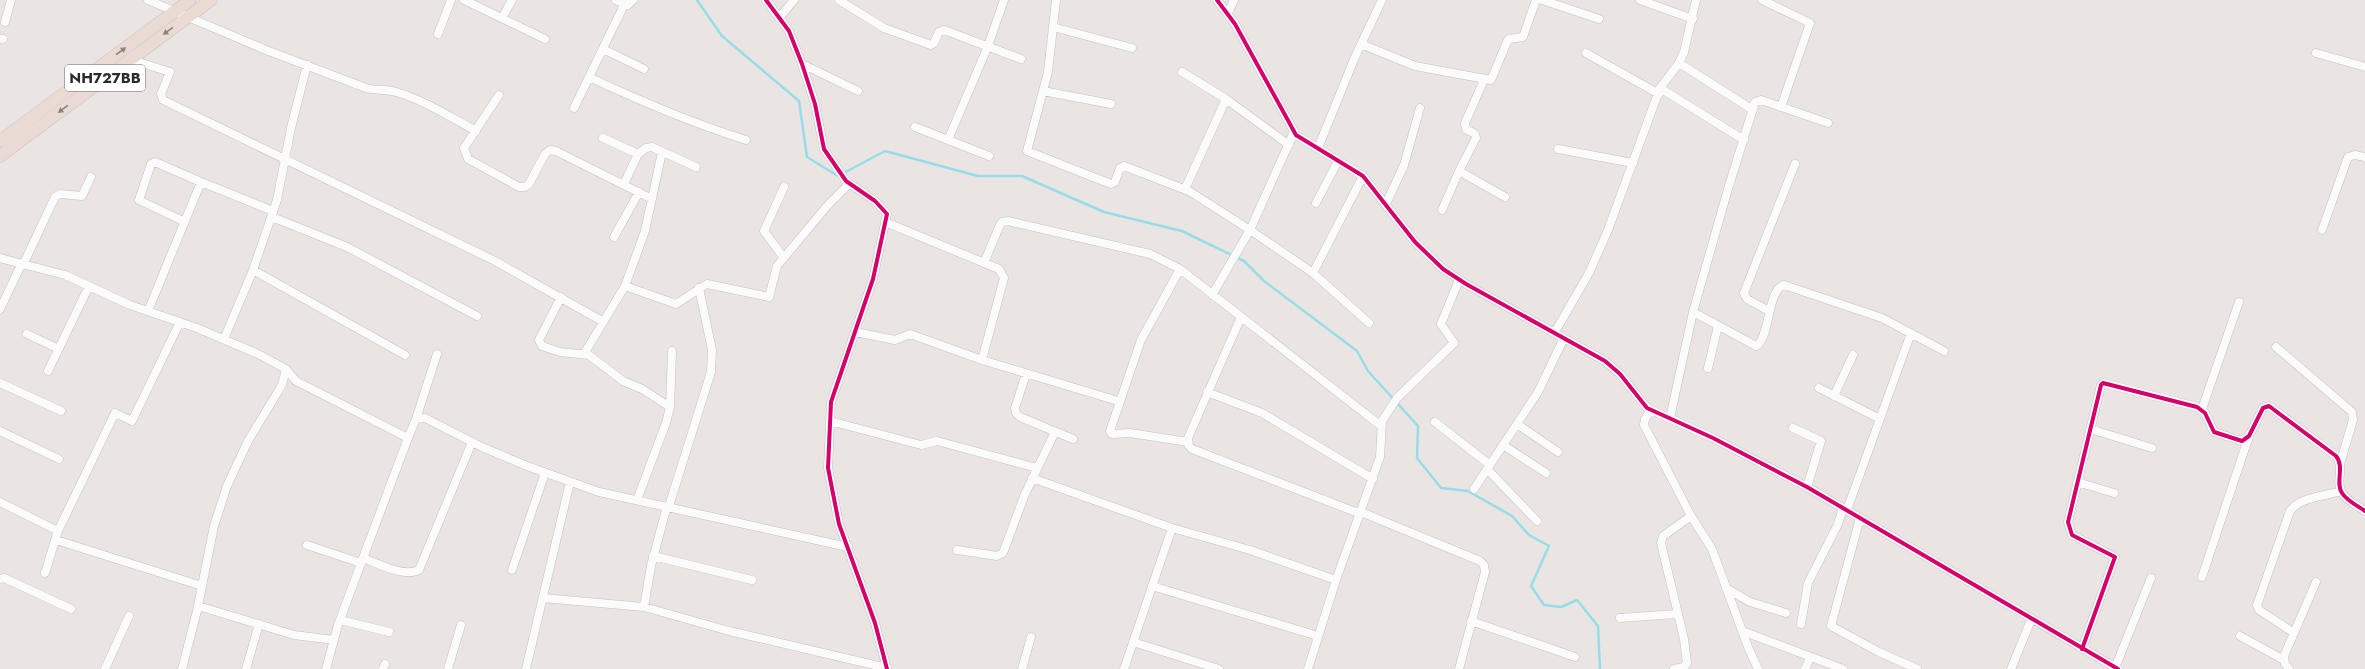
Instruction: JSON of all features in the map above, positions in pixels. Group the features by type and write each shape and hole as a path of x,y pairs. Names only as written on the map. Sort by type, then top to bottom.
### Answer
{"highway":[{"name":"NH727BB","path":"0,141 190,0"},
{"name":"NH727BB","path":"0,156 129,59 211,0"}],"street":[{"path":"5,22 11,0"},
{"path":"148,0 366,88 379,91 396,91 411,97 476,131"},
{"path":"438,34 451,0"},
{"path":"464,0 545,39"},
{"path":"502,18 512,0"},
{"path":"616,0 624,5 628,5 633,0"},
{"path":"543,598 644,606 729,631 887,668 875,623 839,524 828,468 831,402 874,279 887,214 875,201 847,182 824,149 815,104 802,64 789,31 766,0"},
{"path":"779,18 794,0"},
{"path":"839,0 884,28 930,45 934,43 941,30 1021,59"},
{"path":"948,140 988,46 1004,0"},
{"path":"1056,0 1051,53 1044,91 1026,148 1029,153 1111,184 1115,182 1120,168 1124,166 1185,189 1250,230 1313,273 1369,323"},
{"path":"1217,0 1228,13 1294,132 1363,176 1420,248 1459,280 1554,332 1613,368 1642,403 1651,410 1670,418 1807,487 2031,620 2116,668 2151,578"},
{"path":"1228,13 1234,0"},
{"path":"1318,148 1361,44 1382,0"},
{"path":"1361,44 1415,66 1490,80 1493,78 1509,39 1523,37 1536,0"},
{"path":"1542,0 1599,19"},
{"path":"1640,0 1693,19"},
{"path":"1554,332 1590,272 1660,91 1679,63 1693,19 1696,0"},
{"path":"1762,0 1810,23 1781,107"},
{"path":"574,108 624,5"},
{"path":"1053,27 1132,48"},
{"path":"603,49 644,69"},
{"path":"2316,52 2365,68"},
{"path":"1586,53 1660,91 1744,140"},
{"path":"129,59 170,72 161,94 163,100 495,261 602,321"},
{"path":"1679,63 1753,110"},
{"path":"802,64 858,91"},
{"path":"224,339 253,270 280,189 290,128 307,65"},
{"path":"1182,72 1226,100 1289,144"},
{"path":"589,77 635,99 703,126 746,140"},
{"path":"1442,210 1459,171 1476,138 1475,134 1466,128 1465,123 1484,80"},
{"path":"1044,91 1111,104"},
{"path":"499,95 464,148 464,154 468,159 519,186 525,187 529,184 545,154 550,150 556,151 652,198"},
{"path":"1185,189 1226,100"},
{"path":"1670,418 1693,312 1728,189 1753,110 1758,100 1828,123"},
{"path":"1386,204 1404,165 1420,108"},
{"path":"915,127 989,156"},
{"path":"1212,295 1238,253 1250,230 1294,132"},
{"path":"603,138 638,154"},
{"path":"624,184 638,154 649,147 696,167"},
{"path":"1558,149 1633,163"},
{"path":"584,354 602,321 625,286 645,231 662,152"},
{"path":"2322,230 2348,157 2355,155 2365,157"},
{"path":"1316,203 1338,161"},
{"path":"185,222 139,200 151,164 156,162 347,247 477,316"},
{"path":"1769,311 1747,299 1744,293 1794,164"},
{"path":"1459,171 1505,197"},
{"path":"1313,273 1363,176"},
{"path":"0,309 55,197 60,194 82,196 91,177"},
{"path":"148,311 201,182"},
{"path":"625,286 676,304 707,284 768,297 775,268 847,182"},
{"path":"784,187 764,231 784,258"},
{"path":"614,237 639,192"},
{"path":"984,263 998,227 1002,222 1008,221 1150,254 1180,269 1381,426"},
{"path":"885,222 999,269 1004,278 982,360"},
{"path":"0,258 22,265 65,275 148,311 224,339 286,369 296,381 408,438"},
{"path":"1180,269 1141,340 1118,401 1110,433 1130,433 1188,442"},
{"path":"253,270 405,355"},
{"path":"1311,668 1318,636 1336,580 1380,457 1381,426 1388,410 1397,398 1454,343 1441,324 1459,280"},
{"path":"1693,312 1756,346 1761,342 1769,311 1779,288 1784,285 1868,312 1944,351"},
{"path":"48,371 89,286"},
{"path":"644,606 653,556 711,372 712,344 699,288"},
{"path":"561,297 540,340 540,344 556,352 584,354 593,358 623,381 642,389 670,407"},
{"path":"2239,302 2202,409 2211,427 2219,435 2242,441 2249,436"},
{"path":"1188,442 1207,392 1241,317"},
{"path":"45,573 58,531 115,413 132,421 180,322"},
{"path":"1708,368 1718,326"},
{"path":"855,332 895,340 910,334 982,360 1118,401"},
{"path":"1801,624 1810,577 1845,509 1911,333"},
{"path":"27,334 59,349"},
{"path":"1474,489 1538,392 1564,338"},
{"path":"2276,347 2352,412 2353,420 2340,464 2341,491 2346,498 2365,511"},
{"path":"637,500 666,423 670,407 672,351"},
{"path":"326,669 340,620 416,419 437,354"},
{"path":"1834,396 1853,355"},
{"path":"182,669 198,606 214,526 227,486 248,441 282,385 286,369"},
{"path":"1026,374 1015,408 1016,413 1020,417 1073,439"},
{"path":"0,383 61,411"},
{"path":"2082,649 2115,558 2072,535 2068,522 2090,429 2103,383 2202,409"},
{"path":"1820,388 1880,419"},
{"path":"1207,392 1262,413 1373,478"},
{"path":"2202,577 2249,436 2263,408 2269,406 2336,456 2340,464"},
{"path":"1651,410 1644,419 1644,425 1691,516 1712,549 1742,632 1758,669"},
{"path":"416,419 425,418 472,442 545,473 599,492 668,506 848,547"},
{"path":"830,421 921,445 937,441 1037,468"},
{"path":"1435,422 1488,467 1537,521"},
{"path":"1517,424 1558,452"},
{"path":"1793,428 1821,441 1807,487"},
{"path":"2090,429 2152,448"},
{"path":"0,431 59,459"},
{"path":"957,550 996,556 1003,553 1032,478 1055,432"},
{"path":"307,545 404,572 414,573 419,570 472,442"},
{"path":"1188,442 1192,449 1361,513 1482,563 1485,572 1459,669"},
{"path":"1503,445 1546,473"},
{"path":"512,570 545,473"},
{"path":"1032,478 1172,528 1250,550 1336,580"},
{"path":"526,669 570,482"},
{"path":"2077,482 2114,493"},
{"path":"2294,633 2259,610 2257,605 2290,511 2300,502 2341,491"},
{"path":"0,502 58,531"},
{"path":"1674,669 1684,666 1687,663 1684,639 1676,614 1661,539 1691,516"},
{"path":"1860,518 1831,626 1879,652 1917,669"},
{"path":"1124,669 1172,528"},
{"path":"56,540 202,586"},
{"path":"653,556 752,580"},
{"path":"0,579 4,578 71,609"},
{"path":"2284,660 2316,582"},
{"path":"1152,586 1318,636"},
{"path":"1726,588 1750,602 1786,613"},
{"path":"198,606 294,635 334,640"},
{"path":"1620,618 1676,614"},
{"path":"105,669 129,616"},
{"path":"340,620 390,632"},
{"path":"2011,669 2031,620"},
{"path":"1471,622 1575,657"},
{"path":"246,669 259,624"},
{"path":"448,669 461,625"},
{"path":"1742,632 1843,669"},
{"path":"2240,636 2284,660 2289,669"},
{"path":"1022,669 1032,637"},
{"path":"1133,642 1219,669"},
{"path":"1805,669 1810,658"}],"waterway":[{"path":"697,0 722,36 799,101 807,157 838,176 885,151 978,176 1022,176 1104,212 1182,231 1244,261 1264,281 1357,351 1368,371 1418,426 1417,458 1441,488 1468,491 1512,516 1529,535 1549,546 1531,586 1544,605 1561,607 1577,600 1598,626 1600,669"}],"cycle path":[{"path":"766,0 789,31 802,64 815,104 824,149 846,181 875,201 887,214 873,279 831,402 828,468 839,524 875,623 887,669"},
{"path":"1217,0 1235,24 1296,135 1363,176 1415,242 1443,269 1466,284 1605,361 1620,374 1647,408 1713,438 1807,487 2118,669"},
{"path":"2082,649 2115,557 2072,535 2068,522 2101,385 2103,383 2197,407 2205,413 2214,432 2242,441 2249,436 2263,408 2269,406 2336,456 2340,465 2339,485 2342,493 2350,501 2365,511"}]}
